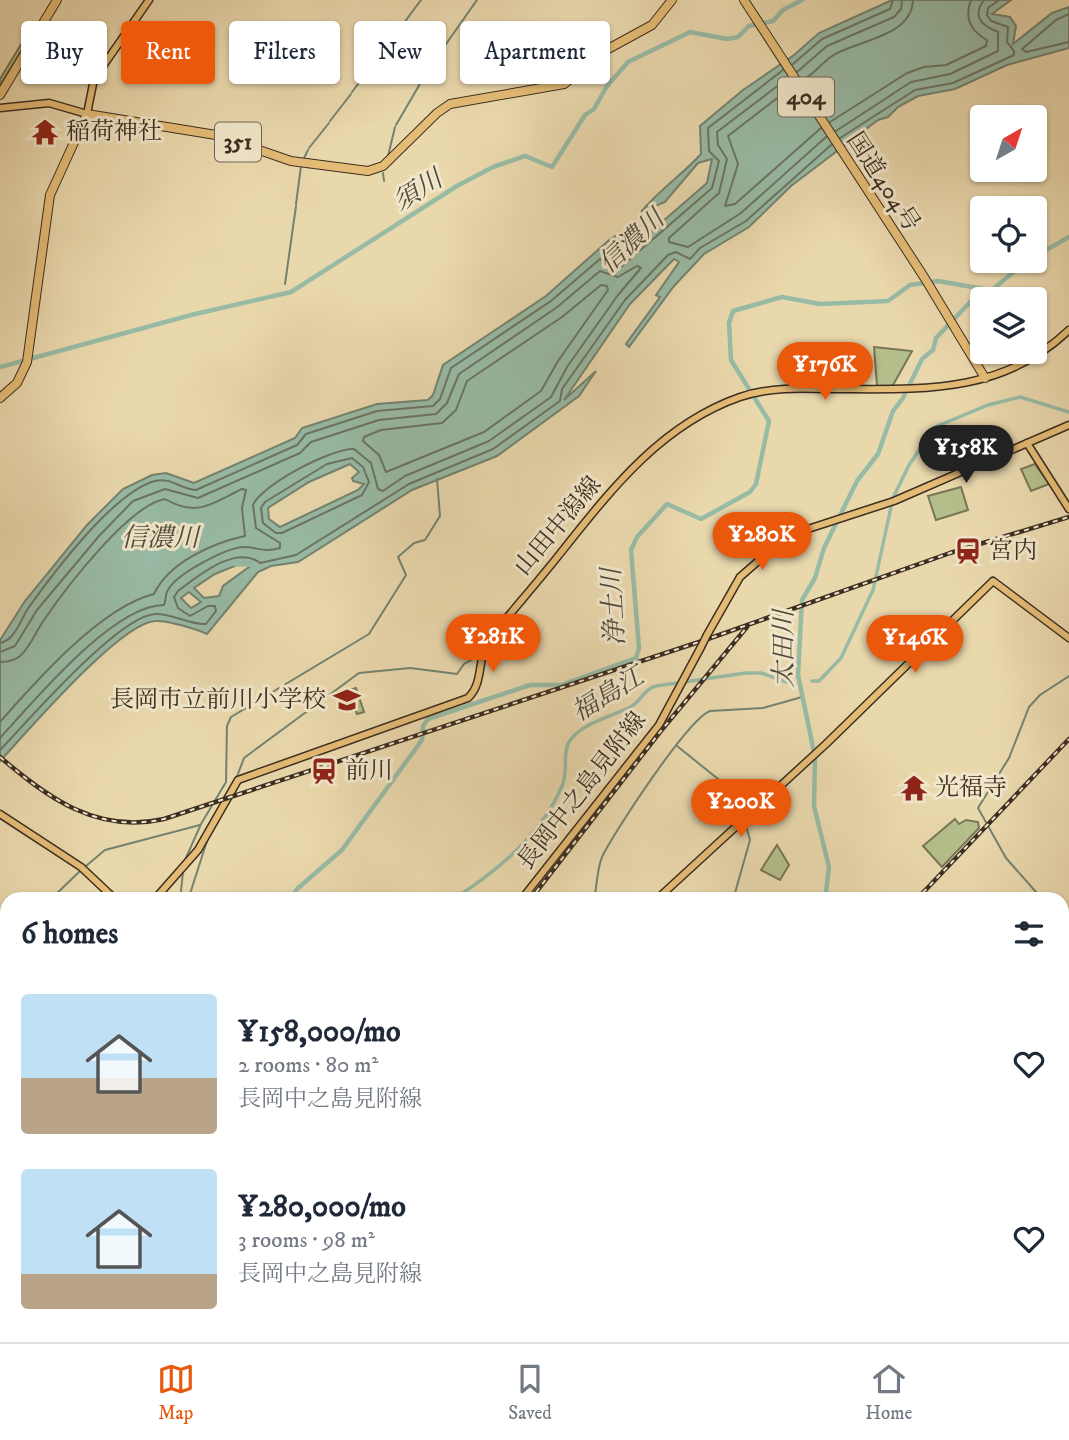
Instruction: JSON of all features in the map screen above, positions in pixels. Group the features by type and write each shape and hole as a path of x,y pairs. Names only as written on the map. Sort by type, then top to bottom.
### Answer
{"highway":[{"name":"351","path":"86,114 216,135 297,162 371,170 383,166 437,113 450,104 569,82 608,49 652,25 672,0"},
{"path":"0,92 55,1"},
{"name":"国道404号","path":"744,1 924,277 985,378"},
{"path":"0,398 17,383 26,365 50,195 86,114"}],"main road":[{"path":"0,108 48,103 86,114 90,88 96,75 149,0"},
{"path":"985,378 1033,356 1069,330"},
{"name":"山田中潟線","path":"161,892 198,850 238,780 468,698 477,687 481,656 488,641 632,467 669,436 718,408 752,394 790,388 919,390 953,387 985,378"},
{"path":"1069,425 1027,443 1069,509"},
{"name":"長岡中之島見附線","path":"527,892 649,739 682,685 731,588 755,560 786,539 891,502 1027,443"},
{"path":"665,892 819,750 993,581 1069,638"},
{"path":"0,814 86,871 108,892"}],"shaded area":[{"path":"21,44 21,51 0,85 0,79"},
{"path":"874,347 912,351 892,387 877,386"},
{"path":"1035,464 1049,484 1031,491 1021,469"},
{"path":"961,487 968,510 936,520 928,496"},
{"path":"356,688 364,712 357,714 355,709 346,708 343,692"},
{"path":"955,819 959,824 966,820 978,822 979,828 942,867 923,846"},
{"path":"777,845 789,865 780,880 761,870"}],"water":[{"name":"信濃川","path":"892,0 1011,0 992,14 1010,17 1016,26 1013,44 1052,13 1069,7 1069,48 1007,65 955,89 918,96 898,107 888,117 878,120 791,186 749,227 704,254 674,286 629,347 626,344 660,297 656,295 679,262 674,259 630,304 564,400 596,371 579,396 497,456 412,490 298,562 271,566 258,572 207,634 160,621 139,626 74,681 0,761 0,640 25,601 87,525 123,489 152,475 166,473 194,483 295,438 302,428 377,404 428,400 433,395 443,365 546,296 608,241 634,223 639,226 611,256 617,261 707,183 712,159 698,163 665,202 641,212 701,154 700,126 819,33","holes":["350,464 359,472 352,478 353,481 364,484 358,490 280,527 269,519 268,508 309,482","242,563 253,564 223,586 219,596 204,598 194,588 215,574","189,592 201,602 191,608 181,598"]}],"waterway":[{"path":"405,21 421,0"},
{"path":"446,44 477,0"},
{"name":"須川","path":"0,367 191,315 291,292 457,186 493,167 525,156 552,167 585,115 594,109 607,86 628,62 690,32 727,39 738,37 749,26 773,21 783,10 802,0"},
{"path":"352,92 358,84"},
{"path":"396,125 420,84"},
{"path":"330,121 351,94"},
{"path":"309,148 329,123"},
{"path":"388,156 395,127"},
{"path":"304,158 308,150"},
{"path":"296,204 301,166"},
{"path":"383,173 384,181"},
{"path":"285,284 296,206"},
{"name":"太田川","path":"1047,250 1069,237"},
{"name":"太田川","path":"826,892 829,867 814,806 815,757 798,675 802,600 815,578 824,548 857,481 878,454 893,411 903,398 922,359 933,350 936,338 975,297 993,289 1012,273"},
{"name":"浄土川","path":"295,892 342,850 422,740 423,726 428,719 530,685 561,685 636,658 639,648 631,550 637,537 667,504 701,519 750,492 756,484 769,421 731,360 729,323 733,311 782,297 820,304 888,301 910,285 938,281 972,287"},
{"name":"福島江","path":"812,681 819,681 841,658 873,590 893,498 909,465 935,427 988,405 1020,397 1069,412"},
{"path":"185,860 201,824 226,782 227,726 231,717 369,634 406,575 398,557 414,543 425,540 440,516 437,479"},
{"name":"信濃川","path":"233,564 255,565"},
{"path":"485,652 512,637 526,621"},
{"path":"236,779 244,758 359,673 410,668 457,674 464,664 480,655"},
{"name":"福島江","path":"464,892 516,851 542,820 562,786 568,744 584,728 632,706 656,686 746,673 761,673 787,682"},
{"path":"1036,892 1006,858 978,808 1009,758 1029,707 1040,695 1069,676"},
{"path":"595,892 600,862 609,844 669,754 700,719 710,711 763,708 802,697"},
{"path":"677,746 733,791 743,817"},
{"path":"735,892 750,840 745,822"},
{"path":"86,866 105,850 200,825"},
{"path":"191,892 207,841"},
{"path":"58,892 80,871"},
{"path":"181,892 183,872"}],"railway":[{"path":"0,757 55,799 95,817 140,822 164,819 705,640 950,553 1069,517"},
{"path":"536,892 660,732 747,627"},
{"path":"924,892 1069,739"}],"place":[{"name":"稲荷神社","path":"45,132"},
{"name":"宮内","path":"968,551"},
{"name":"長岡市立前川小学校","path":"347,700"},
{"name":"前川","path":"324,771"},
{"name":"光福寺","path":"914,788"}]}
